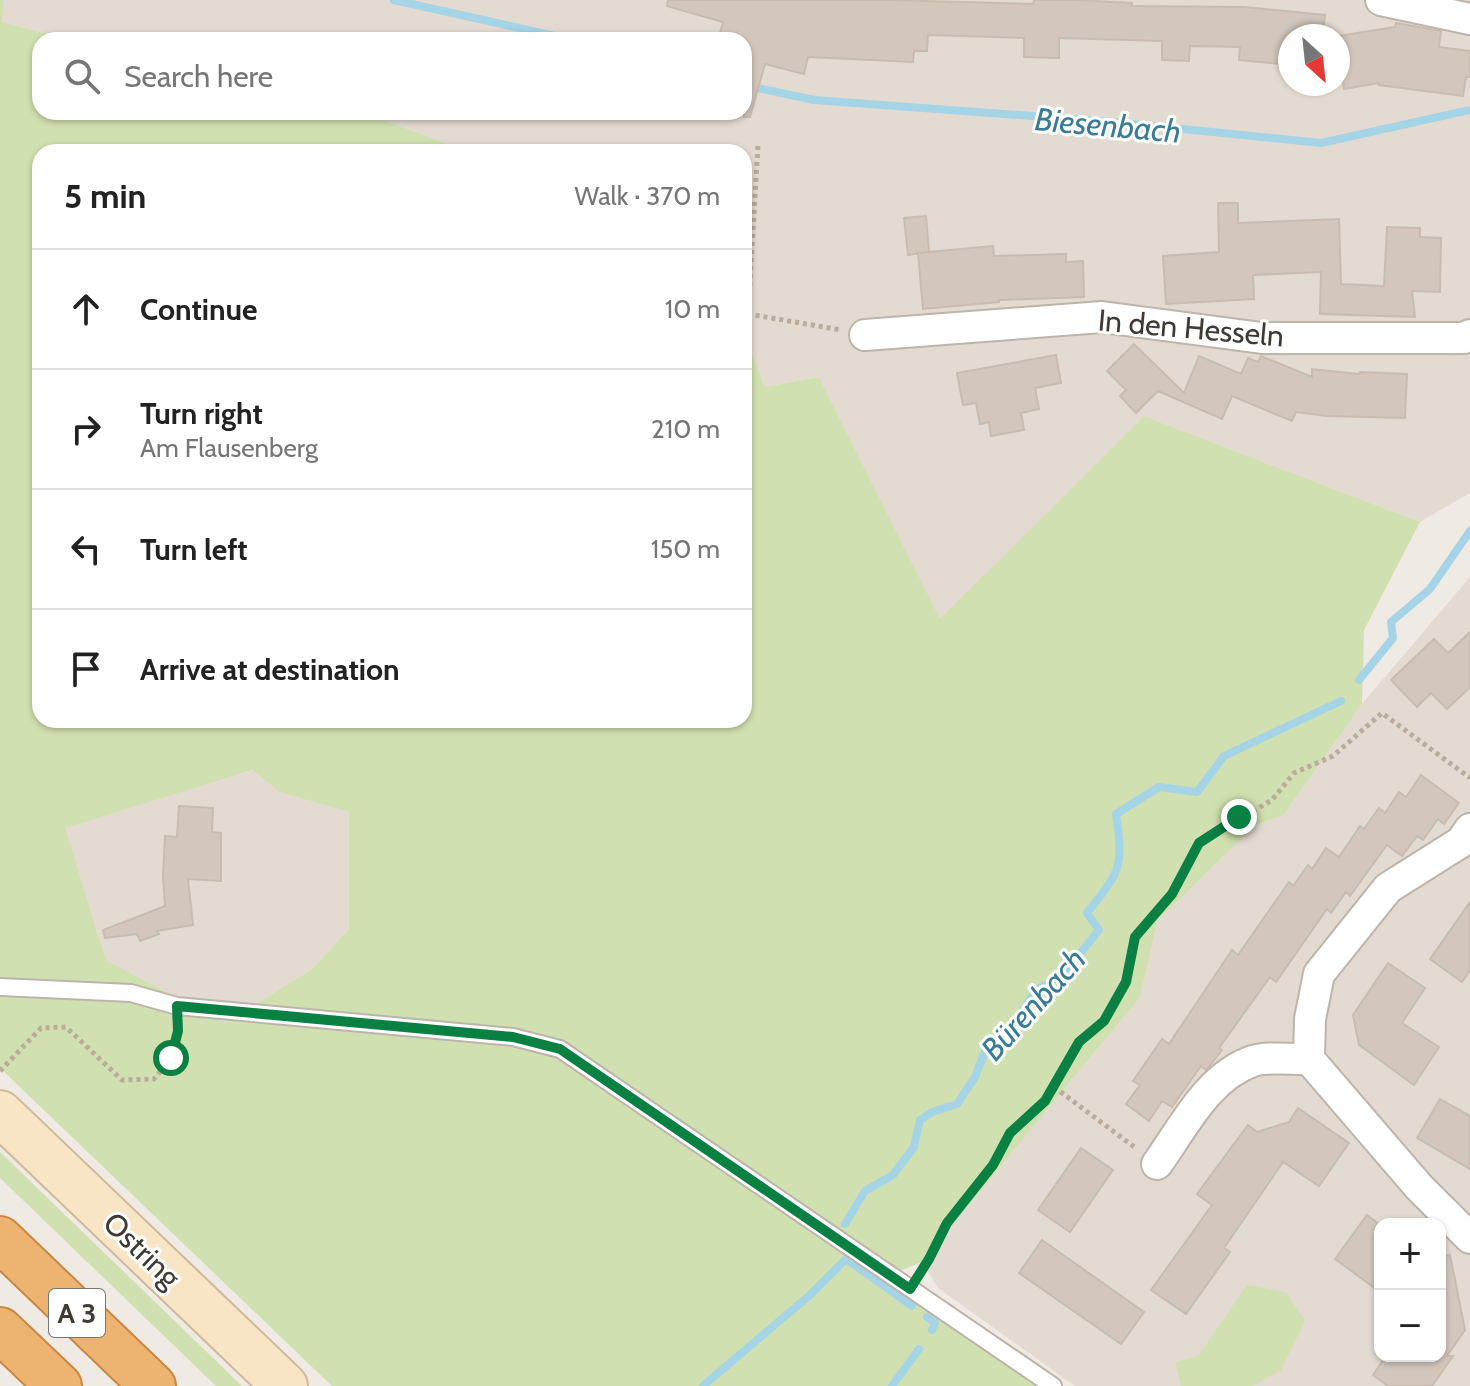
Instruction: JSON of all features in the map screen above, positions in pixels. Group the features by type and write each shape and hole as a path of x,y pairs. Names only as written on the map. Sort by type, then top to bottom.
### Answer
{"highway":[{"name":"A 3","path":"0,1239 153,1386"},
{"name":"A 3","path":"0,1330 59,1386"}],"main road":[{"name":"Ostring","path":"0,1113 285,1386"}],"street":[{"path":"1381,0 1470,19"},
{"name":"In den Hesseln","path":"865,335 1102,317 1262,338 1464,338 1470,335"},
{"path":"1470,829 1461,842 1388,888 1319,974 1310,1019 1309,1059 1419,1187 1470,1238"},
{"path":"1157,1164 1209,1091 1229,1074 1255,1060 1309,1059"}],"lane":[{"path":"0,987 131,993 177,1006 513,1037 560,1049 1053,1386"}],"path":[{"path":"752,247 758,146"},
{"path":"752,315 865,335"},
{"path":"910,1289 947,1223 993,1165 1010,1133 1045,1101 1079,1042 1104,1021 1126,982 1135,937 1172,894 1199,843 1272,800 1294,773 1333,756 1382,713 1470,778"},
{"path":"0,1071 41,1028 66,1027 122,1080 154,1079 171,1058 178,1031 177,1006"},
{"path":"1054,1087 1157,1164"}],"shaded area":[{"path":"4,0 1470,0 1470,493 1420,522 1144,416 940,620 819,377 765,387 752,354 752,144 448,144 383,120 752,120 752,32 40,32 2,22"},
{"path":"1470,577 1470,1386 1075,1386 938,1288 922,1262 1140,997 1158,920 1257,824 1283,816 1362,704"},
{"path":"254,770 279,792 350,812 349,929 312,969 225,1023 106,960 64,827"}],"green space":[{"path":"0,0 4,0 2,22 40,32 32,32 32,120 383,120 448,144 32,144 32,728 752,728 752,354 765,387 819,377 940,619 1144,416 1420,522 1364,630 1362,704 1283,816 1257,824 1158,920 1140,997 922,1262 885,1277 1037,1386 332,1386 0,1068","holes":["253,770 279,792 349,812 349,929 312,969 225,1023 106,960 65,828"]},
{"path":"0,1152 242,1386 216,1386 0,1178"},
{"path":"1247,1285 1286,1292 1305,1321 1281,1370 1253,1386 1181,1386 1175,1362 1198,1356"}],"building":[{"path":"668,0 889,0 1033,4 1034,0 1076,0 1132,3 1132,6 1244,7 1325,15 1324,24 1278,24 1278,64 1239,60 1240,47 1190,46 1189,61 1162,60 1162,41 1059,38 1059,58 1024,57 1024,38 928,35 927,51 914,51 913,62 808,57 804,74 765,64 752,110 752,32 720,32 723,22 667,6"},
{"path":"1396,23 1441,31 1439,47 1470,51 1470,77 1466,77 1463,96 1379,83 1350,88 1350,34 1395,27"},
{"path":"1218,203 1238,203 1238,223 1339,219 1341,284 1384,286 1387,227 1420,228 1420,237 1441,238 1440,292 1412,291 1415,317 1320,314 1321,272 1253,275 1254,299 1166,304 1163,256 1219,252"},
{"path":"926,216 929,252 908,255 904,218"},
{"path":"993,246 994,256 1066,254 1066,262 1083,261 1084,297 999,300 923,309 918,253"},
{"path":"1134,344 1184,393 1199,356 1241,374 1248,358 1258,362 1261,356 1312,377 1312,369 1359,374 1407,374 1405,418 1296,412 1292,421 1232,396 1222,419 1158,391 1136,413 1120,396 1126,390 1107,371"},
{"path":"1056,355 1061,383 1035,388 1039,409 1021,413 1024,430 991,436 989,422 980,424 976,403 963,405 957,373"},
{"path":"1470,632 1470,687 1447,709 1431,693 1417,707 1391,680 1434,639 1448,653"},
{"path":"1421,775 1459,803 1444,824 1438,819 1423,840 1417,836 1402,856 1387,845 1350,896 1346,892 1331,913 1327,909 1276,982 1270,977 1219,1048 1222,1050 1206,1070 1201,1066 1172,1107 1162,1101 1149,1121 1126,1104 1140,1085 1133,1081 1162,1039 1169,1044 1232,950 1238,955 1289,882 1293,886 1308,865 1312,869 1326,848 1339,857 1360,826 1364,829 1379,808 1385,813 1399,792 1406,797"},
{"path":"179,806 213,808 212,832 221,833 221,881 188,879 193,925 157,931 159,934 140,941 137,934 105,938 103,930 165,906 165,836 177,837"},
{"path":"1470,902 1470,970 1462,982 1430,959"},
{"path":"1388,963 1425,988 1402,1023 1439,1047 1414,1085 1359,1045 1353,1015"},
{"path":"1440,1099 1470,1116 1470,1169 1417,1138"},
{"path":"1298,1108 1349,1143 1319,1186 1283,1162 1224,1248 1230,1252 1186,1314 1151,1290 1212,1205 1197,1194 1248,1125 1257,1132 1289,1122"},
{"path":"1081,1148 1113,1170 1070,1232 1038,1210"},
{"path":"1367,1215 1374,1220 1374,1288 1335,1259"},
{"path":"1042,1240 1144,1312 1121,1344 1019,1273"},
{"path":"1446,1255 1450,1255 1465,1330 1447,1356 1453,1356 1432,1386 1388,1386 1373,1375 1382,1362 1446,1362"}],"waterway":[{"name":"Biesenbach","path":"394,0 537,32"},
{"name":"Biesenbach","path":"752,87 814,100 1113,122 1321,143 1470,110"},
{"name":"Bürenbach","path":"1359,680 1393,638 1391,622 1430,589 1470,531"},
{"name":"Bürenbach","path":"845,1224 865,1191 893,1175 914,1147 920,1120 932,1112 957,1104 975,1077 986,1049 1011,1029 1036,990 1061,977 1099,930 1087,913 1107,888 1117,868 1116,814 1159,787 1197,792 1224,756 1341,701"},
{"path":"703,1386 810,1295 846,1259 912,1306"},
{"name":"Bürenbach","path":"927,1317 935,1323 932,1330"},
{"name":"Bürenbach","path":"892,1386 919,1349"}],"route":[{"path":"171,1058 178,1031 177,1006 513,1037 560,1049 910,1289 947,1223 993,1165 1010,1133 1045,1101 1079,1042 1104,1021 1126,982 1135,937 1172,894 1199,843 1239,817"}]}
